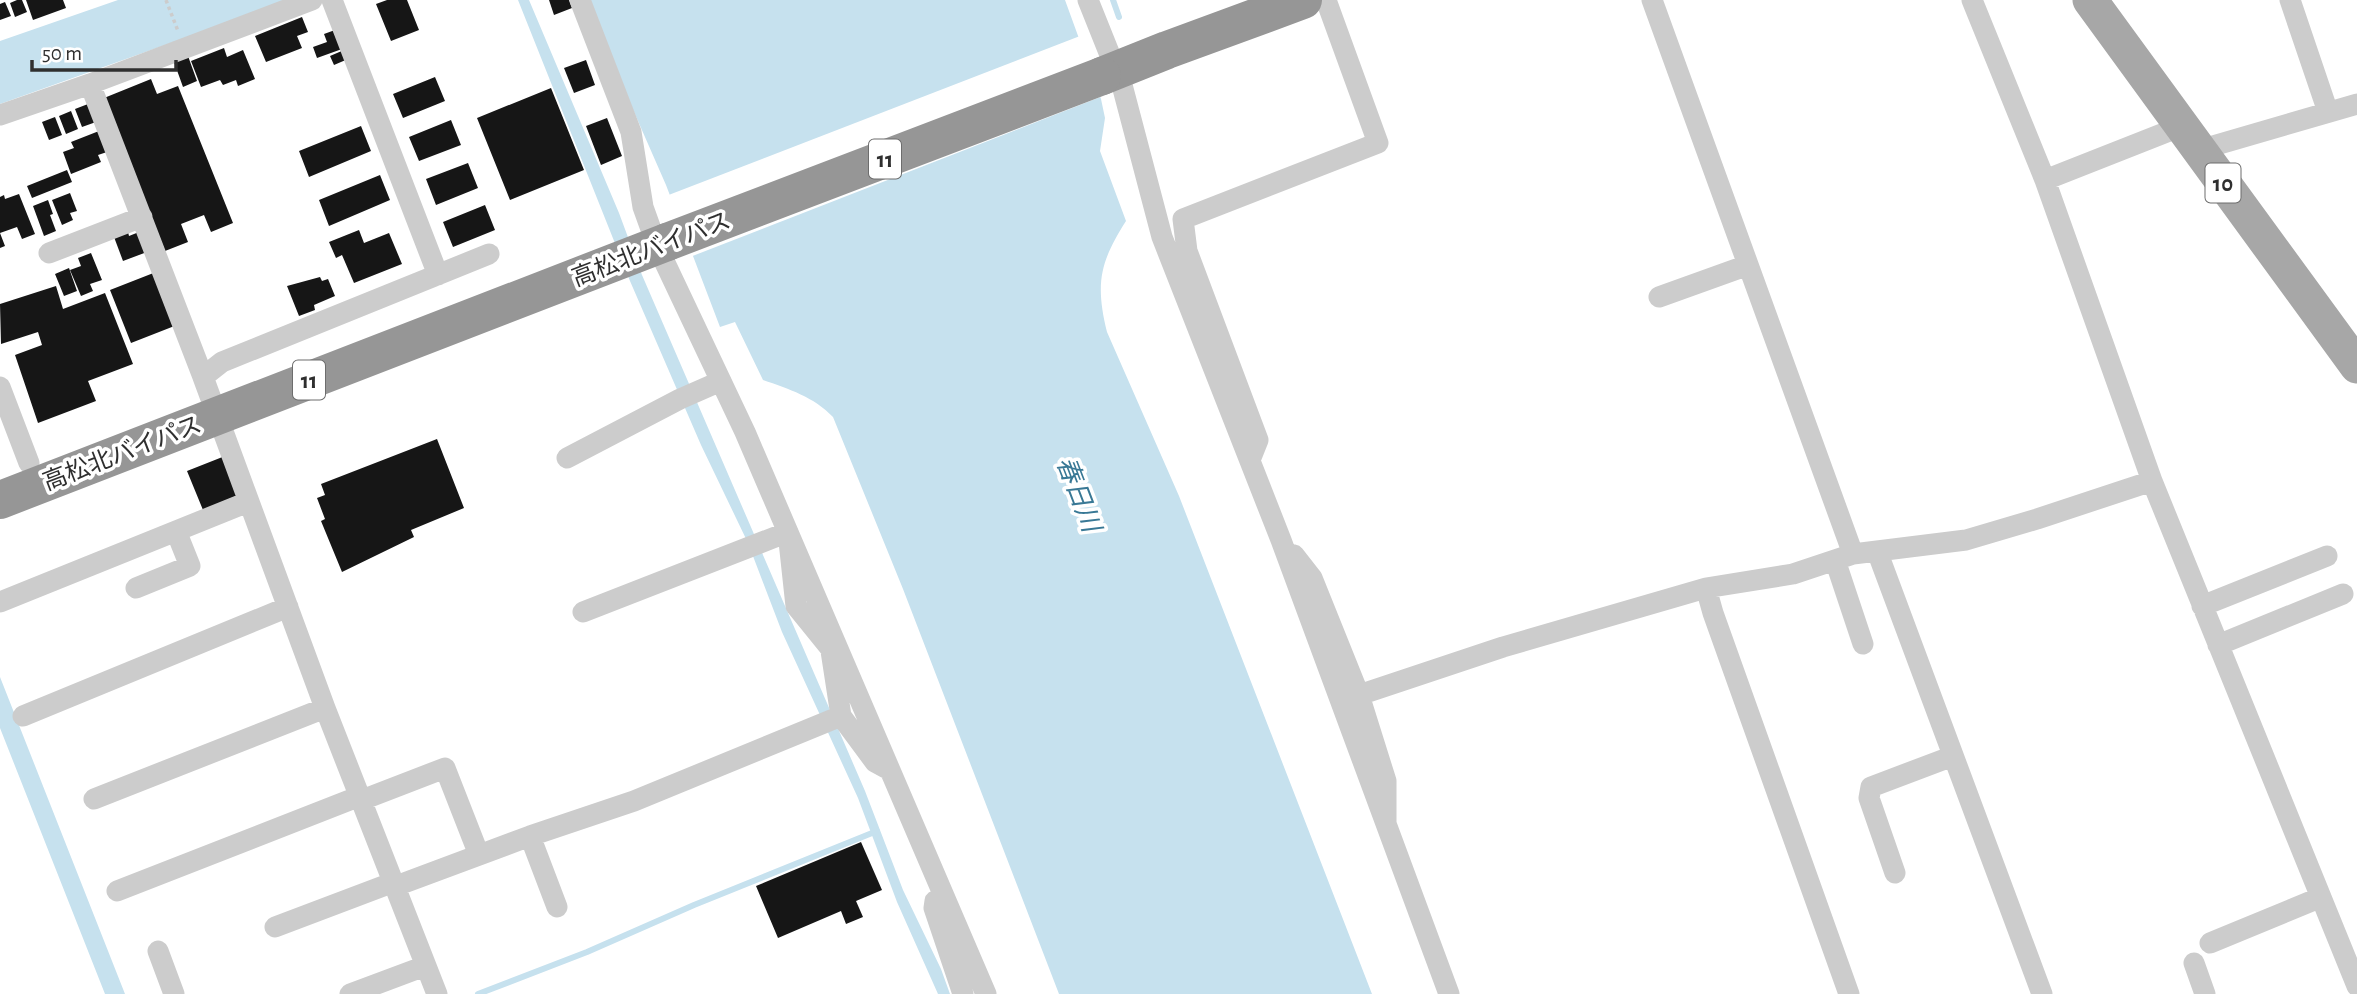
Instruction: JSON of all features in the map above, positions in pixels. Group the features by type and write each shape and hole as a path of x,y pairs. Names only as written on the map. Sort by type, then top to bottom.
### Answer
{"highway":[{"name":"高松北バイパス","path":"1104,61 1228,0"},
{"name":"高松北バイパス","path":"14,469 641,239 1104,61 1259,8 1303,0"},
{"name":"高松北バイパス","path":"0,500 210,396"}],"main road":[{"name":"10","path":"2090,0 2357,366"}],"street":[{"path":"0,115 312,0"},
{"path":"332,0 438,275"},
{"path":"580,0 631,132 641,239 721,381 986,994"},
{"path":"1088,0 1104,61 1122,85 1162,237 1281,540 1449,994"},
{"path":"1250,460 1258,440 1187,251 1183,219 1378,143 1326,0"},
{"path":"1652,0 1748,265 1844,557 1863,644"},
{"path":"1972,0 2045,180 2152,481 2319,898 2357,986"},
{"path":"2290,0 2328,112"},
{"path":"90,84 210,396 325,708 437,994"},
{"path":"2045,180 2190,138 2357,104"},
{"path":"50,253 142,217"},
{"path":"210,396 222,362 489,254"},
{"path":"1659,297 1748,265"},
{"path":"567,458 721,381"},
{"path":"0,387 14,469"},
{"path":"1359,695 1503,646 1706,588 1793,574 1844,557 1966,540 2152,481"},
{"path":"0,602 248,502"},
{"path":"136,588 190,566 176,531"},
{"path":"583,612 788,532"},
{"path":"1281,540 1312,578 1359,695 1386,781 1386,822"},
{"path":"1877,551 2042,994"},
{"path":"2202,606 2326,556"},
{"path":"1706,588 1849,994"},
{"path":"2218,645 2343,594"},
{"path":"23,716 288,607"},
{"path":"834,646 842,716 875,762 891,771"},
{"path":"94,799 325,708"},
{"path":"275,927 634,801 842,716"},
{"path":"1895,873 1869,798 1871,787 1953,756"},
{"path":"117,891 445,768 479,855"},
{"path":"530,836 557,907"},
{"path":"938,885 934,908 963,994"},
{"path":"2210,943 2319,898"},
{"path":"158,951 174,994"},
{"path":"2194,962 2205,994"},
{"path":"350,994 425,966"}],"path":[{"path":"166,0 182,41"}],"water":[{"path":"118,0 291,0 0,104 0,41"},
{"path":"518,0 529,0 619,213 642,275 865,791 903,890 950,994 938,994 897,902 858,798 782,632 748,543 701,445 630,281"},
{"name":"春日川","path":"585,0 1065,0 1101,99 1105,118 1100,151 1126,221 1110,249 1102,274 1101,300 1107,332 1179,496 1372,994 1059,994 903,589 833,417 792,390 763,380 735,322 720,327 666,185"},
{"path":"0,677 125,994 105,994 0,728"}],"pier":[{"path":"1080,36 1103,96 690,257 666,196"}],"building":[{"path":"22,0 27,12 15,17 10,3"},
{"path":"26,0 63,0 66,8 33,20"},
{"path":"387,0 407,0 419,30 391,41 376,4"},
{"path":"549,0 569,0 572,8 554,15"},
{"path":"5,2 11,16 0,20 0,4"},
{"path":"302,17 308,32 297,36 302,48 266,62 255,36"},
{"path":"335,30 342,49 317,58 313,47 327,42 324,34"},
{"path":"224,48 227,57 243,50 255,79 238,86 236,80 223,85 220,80 201,87 191,61"},
{"path":"344,50 348,59 334,65 330,56"},
{"path":"188,56 197,81 183,87 174,62"},
{"path":"586,60 595,85 574,93 564,68"},
{"path":"435,77 445,101 403,118 393,94"},
{"path":"151,79 157,94 178,86 233,223 211,232 204,215 181,224 188,242 165,251 104,98"},
{"path":"551,88 584,170 510,200 477,118"},
{"path":"88,104 96,122 82,127 75,109"},
{"path":"71,111 78,129 66,134 59,116"},
{"path":"55,117 62,135 49,140 42,122"},
{"path":"607,118 622,156 601,165 586,126"},
{"path":"451,120 461,145 419,161 409,137"},
{"path":"361,126 371,151 309,177 299,151"},
{"path":"99,131 107,152 98,155 101,162 71,174 63,152 74,148 71,142"},
{"path":"468,163 478,188 436,205 426,179"},
{"path":"67,170 72,182 32,198 27,186"},
{"path":"380,175 390,200 329,226 319,200"},
{"path":"70,193 77,211 70,213 73,220 62,225 52,200"},
{"path":"19,194 35,234 22,239 17,227 0,233 0,197 4,195 5,199"},
{"path":"48,200 56,231 44,236 33,206"},
{"path":"485,205 495,230 453,247 443,222"},
{"path":"359,230 364,243 389,233 402,264 354,283 342,255 336,258 329,242"},
{"path":"128,232 129,236 139,232 147,252 123,261 114,237"},
{"path":"0,233 5,246 0,248"},
{"path":"91,253 102,280 90,284 93,291 81,296 70,270 81,266 78,258"},
{"path":"69,268 77,291 64,296 55,274"},
{"path":"156,272 177,325 131,343 110,290"},
{"path":"320,277 322,281 328,279 335,296 314,305 315,310 299,316 287,286"},
{"path":"56,286 63,309 105,293 133,364 88,381 96,401 38,423 15,355 42,345 38,332 1,344 0,304"},
{"path":"437,439 464,508 411,530 414,537 342,572 321,521 325,519 317,498 325,495 321,484"},
{"path":"225,456 241,494 203,510 187,471"},
{"path":"861,842 882,890 856,901 863,917 846,924 841,911 778,938 756,886"}],"waterway":[{"path":"1113,0 1119,17"},
{"path":"478,994 587,952 694,905 877,831"}]}
